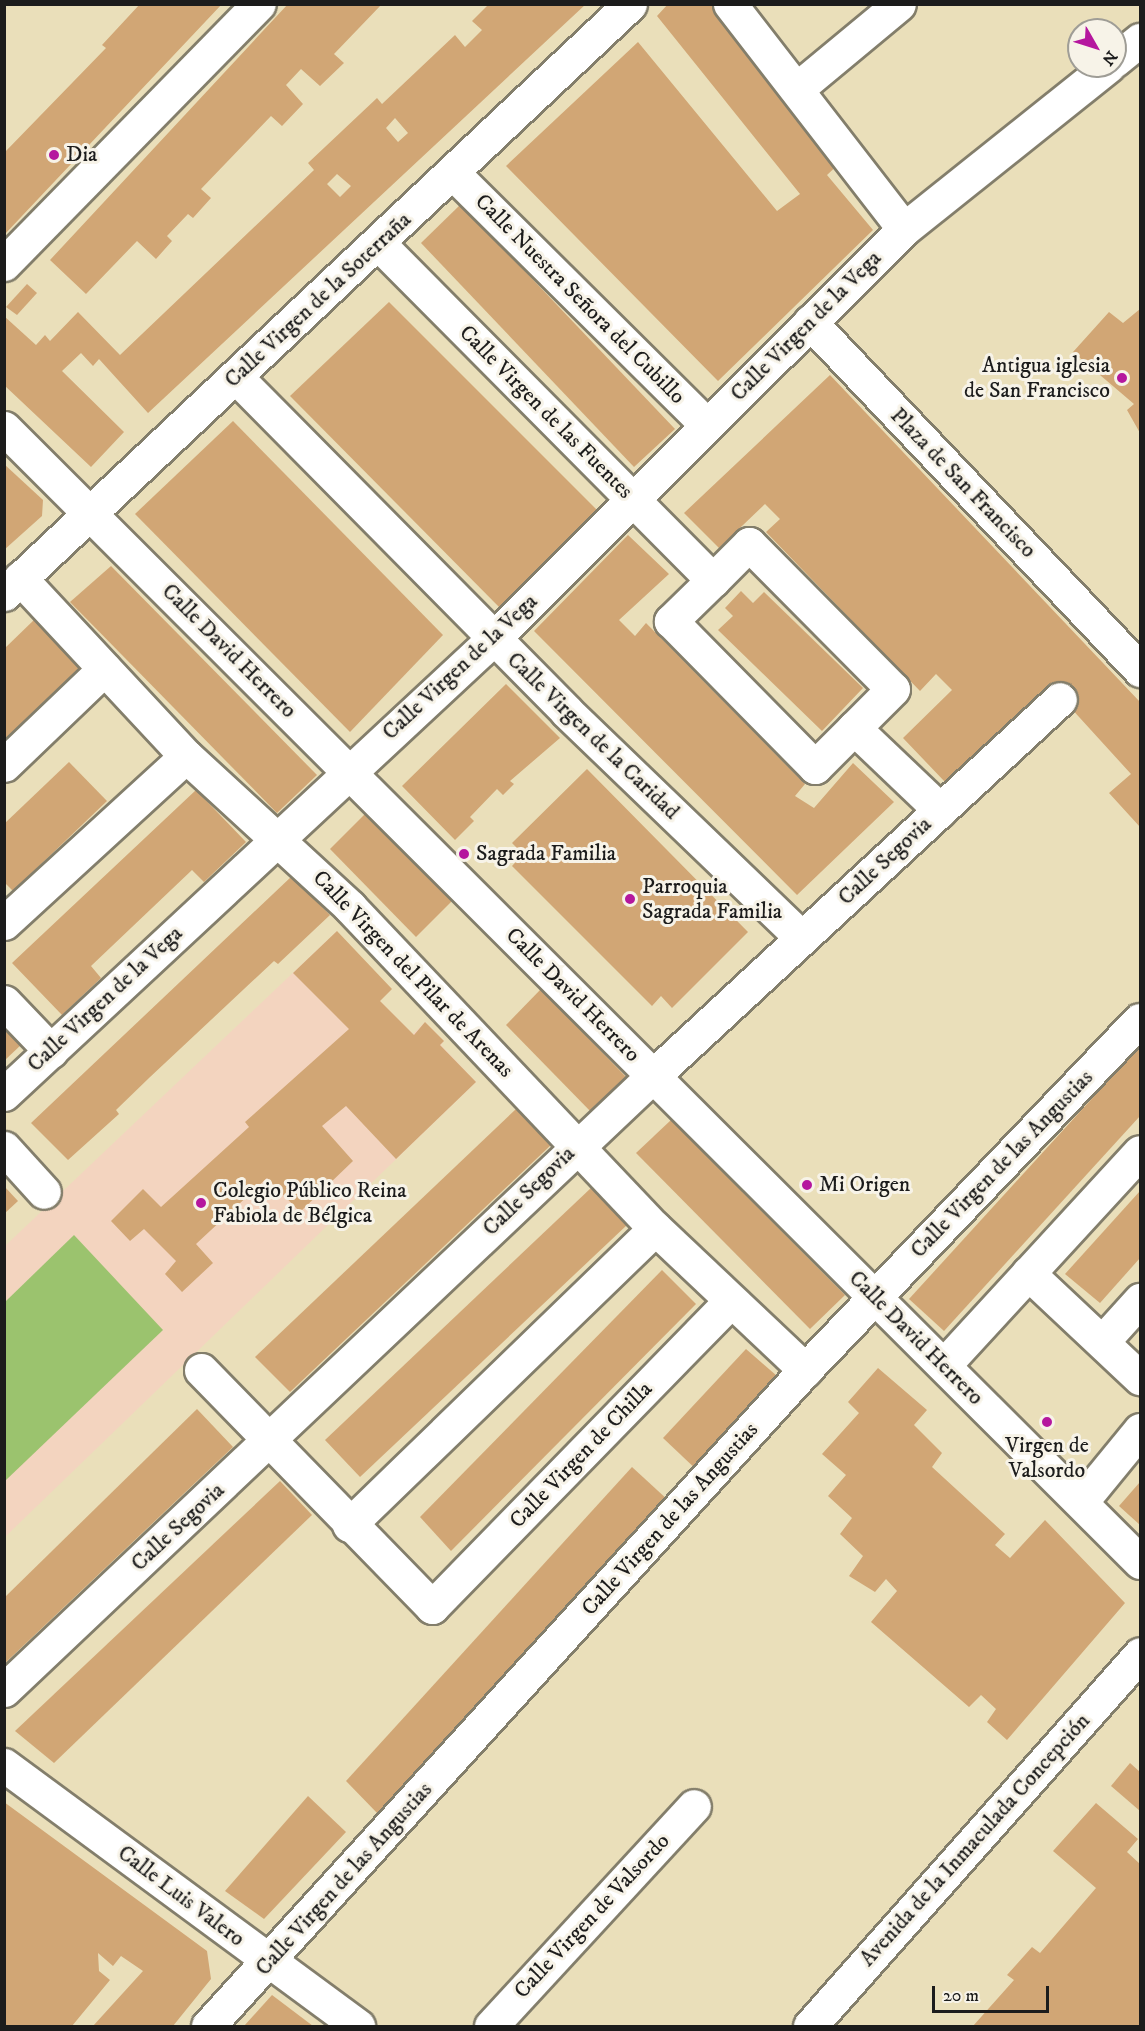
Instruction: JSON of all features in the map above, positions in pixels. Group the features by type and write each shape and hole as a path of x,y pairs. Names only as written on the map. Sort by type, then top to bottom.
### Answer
{"street":[{"path":"4,264 259,4"},
{"name":"Calle Virgen de la Soterraña","path":"12,586 454,174 630,4"},
{"path":"730,4 798,88 904,229"},
{"path":"798,88 899,4"},
{"path":"1127,50 1140,40"},
{"name":"Calle Virgen de la Vega","path":"4,1094 277,836 494,638 904,229 1093,78"},
{"name":"Calle Nuestra Señora del Cubillo","path":"454,174 707,424"},
{"name":"Calle Virgen de las Fuentes","path":"379,244 713,580"},
{"name":"Plaza de San Francisco","path":"810,322 1108,651 1140,670"},
{"name":"Calle Virgen de la Caridad","path":"236,377 494,638 802,938"},
{"name":"Calle David Herrero","path":"4,428 1140,1562"},
{"path":"749,544 893,689 854,728 815,767 671,621 749,544"},
{"name":"Calle Virgen del Pilar de Arenas","path":"12,586 104,669 186,756 277,836 350,907 655,1228 730,1302 805,1370"},
{"path":"4,765 104,669"},
{"name":"Calle Segovia","path":"4,1690 270,1441 576,1146 1060,699"},
{"path":"854,728 940,810"},
{"path":"4,922 186,756"},
{"path":"4,1002 51,1051"},
{"name":"Calle Virgen de las Angustias","path":"208,2026 270,1962 805,1370 1140,1020"},
{"path":"4,1148 44,1192"},
{"path":"944,1365 1140,1152"},
{"path":"201,1370 349,1525 655,1228"},
{"path":"1028,1273 1140,1378"},
{"path":"1102,1342 1140,1300"},
{"name":"Calle Virgen de Chilla","path":"349,1525 432,1607 730,1302"},
{"path":"1081,1502 1140,1430"},
{"name":"Avenida de la Inmaculada Concepción","path":"810,2026 1140,1654"},
{"name":"Calle Luis Valero","path":"4,1766 358,2026"},
{"name":"Calle Virgen de Valsordo","path":"491,2026 693,1806"}],"shaded area":[{"name":"Colegio Público Reina Fabiola de Bélgica","path":"337,931 380,1001 413,1034 425,1022 444,1041 441,1045 476,1082 5,1537 5,1246"}],"green space":[{"path":"74,1235 163,1330 5,1481 5,1302"}],"building":[{"path":"140,4 222,4 5,234 5,152 106,48 102,45"},
{"path":"288,4 382,4 334,54 344,63 320,86 301,69 286,85 303,104 282,126 271,116 201,189 211,198 193,218 188,214 167,236 172,241 156,259 137,241 86,294 50,260"},
{"path":"489,4 586,4 148,413 99,359 93,366 81,353 62,371 124,432 91,467 4,385 4,316 36,345 45,335 50,341 78,312 120,355 314,170 308,163 377,98 382,104 455,35 465,47 482,30 472,21","holes":["395,118 408,133 398,142 386,128","337,174 351,186 340,197 327,184"]},
{"path":"668,4 719,4 843,160 827,175 873,230 718,381 506,166 638,42 777,211 800,194 657,16"},
{"path":"461,204 675,429 634,467 421,243"},
{"path":"27,284 37,293 17,315 6,307"},
{"path":"389,302 603,516 503,611 290,396"},
{"name":"Antigua iglesia de San Francisco","path":"1140,309 1140,433 1127,410 1134,404 1073,352 1109,312 1123,323"},
{"path":"830,375 1140,702 1140,827 1109,793 1131,774 1049,684 946,783 903,738 952,690 936,674 920,691 766,532 780,519 765,504 719,548 684,513"},
{"path":"233,421 443,635 350,732 135,514"},
{"path":"4,464 43,500 42,516 4,550"},
{"path":"628,535 669,574 619,620 635,636 646,623 805,784 795,796 814,808 853,763 894,802 797,895 534,631"},
{"path":"111,566 317,775 277,813 70,602"},
{"path":"741,591 753,603 764,592 863,688 822,731 718,630 733,616 725,608"},
{"path":"36,618 86,669 4,748 4,649"},
{"path":"506,684 560,738 510,781 514,784 503,795 497,789 470,817 474,821 455,840 402,786"},
{"path":"69,762 107,801 13,891 4,882 4,824"},
{"name":"Parroquia Sagrada Familia","path":"587,769 748,932 672,1008 661,996 652,1006 512,866 523,854 512,843"},
{"path":"196,790 246,842 204,882 192,870 91,966 101,978 62,1015 12,963"},
{"path":"366,813 452,901 416,937 330,849"},
{"path":"292,876 330,915 278,964 274,961 149,1078 116,1110 119,1114 68,1160 31,1123"},
{"path":"337,931 392,989 380,1001 414,1035 425,1022 444,1041 440,1045 476,1082 396,1159 346,1106 322,1126 353,1161 300,1212 267,1178 196,1244 213,1263 182,1292 165,1274 176,1261 144,1229 130,1241 111,1221 143,1189 161,1207 249,1127 245,1122 349,1029 293,973"},
{"path":"541,989 627,1078 593,1114 506,1025"},
{"path":"4,1024 23,1043 4,1061"},
{"path":"1140,1046 1140,1116 944,1331 909,1299"},
{"path":"516,1109 552,1144 290,1392 255,1357"},
{"path":"671,1120 845,1295 810,1329 636,1153"},
{"path":"4,1186 18,1201 4,1214"},
{"path":"592,1187 627,1225 360,1477 325,1440"},
{"path":"1140,1191 1140,1258 1100,1303 1065,1274"},
{"path":"662,1270 696,1304 451,1551 420,1517"},
{"path":"746,1349 784,1382 700,1473 663,1438"},
{"path":"878,1368 927,1410 914,1425 942,1453 932,1467 1005,1534 995,1545 1010,1558 1045,1520 1125,1603 1007,1740 987,1722 996,1709 981,1695 969,1707 871,1622 897,1591 886,1579 875,1592 849,1576 863,1556 840,1534 852,1518 828,1496 846,1475 822,1454 859,1413 848,1402"},
{"path":"197,1409 233,1447 4,1664 4,1598"},
{"path":"632,1467 669,1501 379,1815 346,1781"},
{"path":"280,1481 312,1515 54,1763 15,1731"},
{"path":"1140,1482 1140,1525 1119,1506"},
{"path":"1130,1763 1140,1772 1140,1811 1111,1786"},
{"path":"308,1796 346,1832 264,1919 225,1891"},
{"path":"4,1802 207,1951 211,1979 173,2026 93,2026 143,1971 121,1956 113,1966 98,1953 99,1971 110,1980 72,2026 4,2026"},
{"path":"1096,1803 1138,1839 1127,1852 1140,1864 1140,2026 973,2026 1014,1980 1007,1975 1032,1947 1040,1953 1096,1888 1053,1851"},
{"path":"272,1995 313,2026 244,2026"}],"place":[{"name":"Dia","path":"54,155"},
{"name":"Antigua iglesia de San Francisco","path":"1122,378"},
{"name":"Sagrada Familia","path":"464,854"},
{"name":"Parroquia Sagrada Familia","path":"630,899"},
{"name":"Mi Origen","path":"807,1185"},
{"name":"Colegio Público Reina Fabiola de Bélgica","path":"201,1203"},
{"name":"Virgen de Valsordo","path":"1047,1422"}]}
